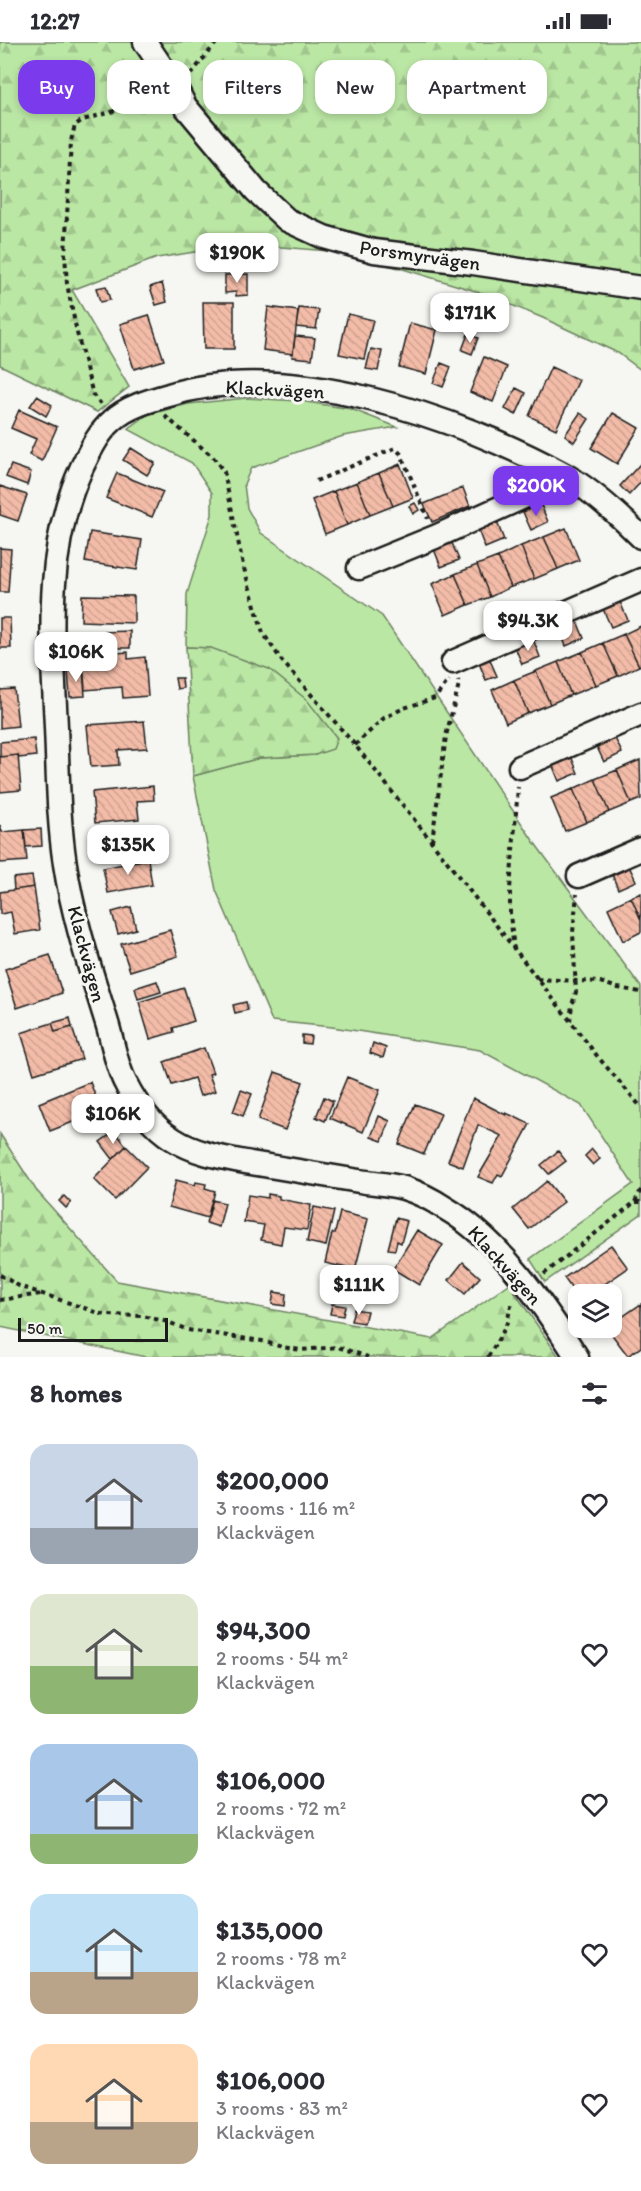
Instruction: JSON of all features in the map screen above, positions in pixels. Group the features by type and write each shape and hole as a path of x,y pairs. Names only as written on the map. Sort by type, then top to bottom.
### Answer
{"street":[{"name":"Porsmyrvägen","path":"145,42 157,60"},
{"name":"Porsmyrvägen","path":"191,113 256,190 288,220 324,237 374,251 484,264 641,288"},
{"name":"Klackvägen","path":"577,1357 550,1315 482,1233 445,1207 404,1188 214,1157 174,1140 151,1120 125,1083 79,932 65,865 59,807 52,627 54,572 64,515 77,478 92,446 113,419 147,401 189,388 240,384 302,387 363,397 425,415 491,439 568,477 616,512 641,537"},
{"path":"359,568 435,537 568,477"},
{"path":"453,662 641,580"},
{"path":"520,767 641,714"},
{"path":"579,876 641,849"}],"path":[{"path":"191,71 217,42"},
{"path":"107,113 83,120 75,125 71,141 65,254 67,284 93,395 113,419"},
{"path":"147,401 213,457 224,472 243,566 263,633 282,661 355,745 570,1022 641,1107"},
{"path":"316,481 395,448 400,454 435,537"},
{"path":"355,745 384,718 404,708 435,698 448,681 453,662"},
{"path":"432,842 447,736 459,684 453,662"},
{"path":"514,951 510,889 520,767"},
{"path":"570,1022 576,992 573,932 579,876"},
{"path":"537,979 600,982 641,992"},
{"path":"488,1357 506,1326 511,1306 527,1287 635,1202 641,1190"},
{"path":"635,1202 641,1202"},
{"path":"0,1275 19,1286 105,1315 143,1316 189,1330 262,1341 301,1350 338,1347 368,1357"},
{"path":"0,1300 43,1293"}],"green space":[{"path":"0,42 641,42 641,370 618,353 482,293 403,269 329,251 245,244 157,258 72,290 129,387 97,412 0,365"},
{"path":"247,398 300,401 351,409 397,427 343,436 251,468 244,484 247,508 261,533 382,616 534,842 641,987 641,1214 545,1282 530,1259 633,1184 581,1105 480,1050 332,1027 272,1021 216,890 193,776 260,758 315,755 211,648 186,647 187,594 212,515 212,493 192,463 128,429 147,415 188,404"},
{"path":"186,647 211,648 269,669 307,700 337,738 333,749 315,755 260,758 193,776"},
{"path":"0,1134 36,1190 117,1281 432,1339 509,1284 559,1357 146,1357 0,1327"}],"building":[{"path":"248,274 248,295 236,296 236,292 225,293 225,275"},
{"path":"162,283 167,302 156,305 150,287"},
{"path":"106,286 110,300 100,302 96,288"},
{"path":"469,295 477,297 474,307 467,305"},
{"path":"203,302 234,302 234,349 204,349"},
{"path":"268,307 298,311 293,354 263,350"},
{"path":"299,308 319,310 316,329 296,327"},
{"path":"348,314 373,320 364,359 339,354"},
{"path":"149,315 164,360 134,369 120,324"},
{"path":"410,323 437,330 426,374 399,367"},
{"path":"468,334 478,338 472,354 462,350"},
{"path":"295,336 315,338 312,359 292,357"},
{"path":"371,349 382,351 378,371 366,369"},
{"path":"484,357 507,367 493,402 470,392"},
{"path":"441,363 451,367 443,387 433,383"},
{"path":"551,367 579,380 556,429 529,416"},
{"path":"516,388 526,393 516,415 505,409"},
{"path":"37,396 52,405 46,416 30,406"},
{"path":"19,410 57,427 42,461 29,455 36,439 11,428"},
{"path":"580,413 589,419 574,442 565,435"},
{"path":"613,413 639,428 617,464 591,448"},
{"path":"131,448 155,463 147,475 123,460"},
{"path":"641,463 641,482 629,495 620,486"},
{"path":"400,464 413,498 393,506 379,473"},
{"path":"11,465 31,472 27,485 6,477"},
{"path":"117,473 163,492 152,517 106,498"},
{"path":"379,473 393,506 370,515 357,482"},
{"path":"357,482 370,515 347,525 334,491"},
{"path":"0,486 27,495 18,521 0,515"},
{"path":"463,488 470,506 432,522 424,504"},
{"path":"334,491 347,525 325,534 312,500"},
{"path":"415,503 419,510 413,514 409,506"},
{"path":"541,505 548,522 531,530 523,512"},
{"path":"497,522 504,540 485,548 478,530"},
{"path":"566,528 579,560 558,569 544,537"},
{"path":"90,532 142,540 137,570 85,562"},
{"path":"544,537 558,569 534,579 521,546"},
{"path":"452,543 459,560 441,567 434,549"},
{"path":"521,546 534,579 511,587 498,557"},
{"path":"0,548 11,549 8,592 0,592"},
{"path":"498,557 511,587 490,597 477,565"},
{"path":"477,565 490,597 468,605 455,574"},
{"path":"455,574 468,605 445,615 432,584"},
{"path":"82,595 134,596 134,623 81,621"},
{"path":"620,602 628,620 611,627 603,609"},
{"path":"0,618 10,618 11,648 0,648"},
{"path":"577,621 584,638 566,646 559,628"},
{"path":"641,626 641,665 639,666 624,634"},
{"path":"130,631 130,648 102,648 102,632"},
{"path":"624,634 639,666 618,676 603,643"},
{"path":"533,639 540,657 522,664 515,647"},
{"path":"603,643 618,676 596,685 582,652"},
{"path":"128,652 128,659 145,657 148,696 123,698 122,687 85,690 83,663 118,660 117,653"},
{"path":"582,652 596,685 571,695 558,662"},
{"path":"489,658 497,676 486,680 479,663"},
{"path":"558,662 571,695 550,704 536,671"},
{"path":"83,669 85,696 70,697 68,670"},
{"path":"536,671 550,704 528,713 514,680"},
{"path":"175,678 182,678 183,688 177,689"},
{"path":"514,680 528,713 506,723 492,690"},
{"path":"14,689 18,726 0,728 0,690"},
{"path":"144,721 147,748 118,750 119,765 91,767 87,725"},
{"path":"614,736 622,753 604,762 596,745"},
{"path":"34,739 36,756 0,757 0,742"},
{"path":"18,755 21,790 0,792 0,757"},
{"path":"571,756 578,773 559,781 552,764"},
{"path":"640,760 641,799 631,803 617,770"},
{"path":"617,770 631,803 609,812 595,779"},
{"path":"595,779 609,812 587,822 573,789"},
{"path":"153,786 154,800 137,801 139,819 95,823 92,792"},
{"path":"573,789 587,822 565,831 551,798"},
{"path":"0,825 2,832 24,830 27,861 0,863"},
{"path":"41,829 42,846 26,847 24,830"},
{"path":"120,835 122,849 99,851 98,837"},
{"path":"148,859 152,885 108,893 103,868"},
{"path":"628,864 636,881 618,889 611,872"},
{"path":"32,876 34,887 14,890 13,878"},
{"path":"34,887 40,930 15,934 11,912 0,914 0,892"},
{"path":"641,893 641,920 631,897"},
{"path":"631,897 641,920 641,932 623,941 608,908"},
{"path":"131,907 136,929 118,934 112,912"},
{"path":"170,930 178,956 130,971 121,944"},
{"path":"50,955 62,993 17,1008 5,969"},
{"path":"157,981 161,992 138,999 135,988"},
{"path":"184,988 194,1021 173,1028 174,1032 150,1039 139,1002"},
{"path":"246,1002 248,1010 235,1013 233,1005"},
{"path":"70,1018 72,1027 55,1032 52,1023"},
{"path":"52,1023 55,1032 72,1027 82,1059 34,1074 21,1033"},
{"path":"302,1035 311,1036 310,1044 302,1043"},
{"path":"373,1043 386,1048 383,1058 370,1053"},
{"path":"204,1048 213,1073 209,1074 215,1091 200,1096 194,1078 172,1085 164,1062"},
{"path":"275,1072 303,1082 285,1130 258,1120"},
{"path":"347,1077 380,1090 363,1132 330,1118"},
{"path":"90,1082 101,1111 50,1131 39,1103"},
{"path":"241,1090 252,1094 243,1116 233,1112"},
{"path":"324,1097 333,1101 325,1121 316,1117"},
{"path":"473,1098 530,1124 502,1176 498,1174 493,1183 478,1177 502,1136 478,1125 463,1167 448,1161"},
{"path":"415,1104 441,1114 424,1154 399,1144"},
{"path":"379,1116 390,1121 382,1141 371,1137"},
{"path":"115,1131 126,1146 113,1159 100,1142"},
{"path":"126,1146 147,1167 115,1200 94,1179"},
{"path":"592,1149 600,1159 593,1165 585,1156"},
{"path":"558,1151 566,1161 549,1174 541,1165"},
{"path":"176,1180 195,1185 196,1182 206,1184 205,1188 215,1191 208,1218 169,1207"},
{"path":"547,1181 564,1202 529,1229 513,1209"},
{"path":"268,1194 279,1196 279,1199 311,1205 307,1230 284,1227 281,1244 261,1240 264,1225 244,1222 248,1195 268,1198"},
{"path":"64,1196 71,1203 66,1208 59,1201"},
{"path":"212,1200 225,1203 219,1227 206,1223"},
{"path":"314,1207 334,1211 326,1246 307,1242"},
{"path":"340,1212 368,1219 355,1270 325,1263"},
{"path":"396,1218 407,1221 401,1243 397,1241 395,1250 388,1249"},
{"path":"417,1230 443,1245 419,1285 393,1269"},
{"path":"611,1245 628,1268 605,1284 568,1284 564,1278"},
{"path":"463,1262 480,1277 465,1294 449,1280"},
{"path":"274,1292 286,1294 285,1306 272,1304"},
{"path":"332,1304 345,1306 343,1316 330,1314"},
{"path":"641,1304 641,1347 628,1356 614,1338 622,1338 622,1317"},
{"path":"354,1309 367,1311 364,1323 351,1321"}]}
